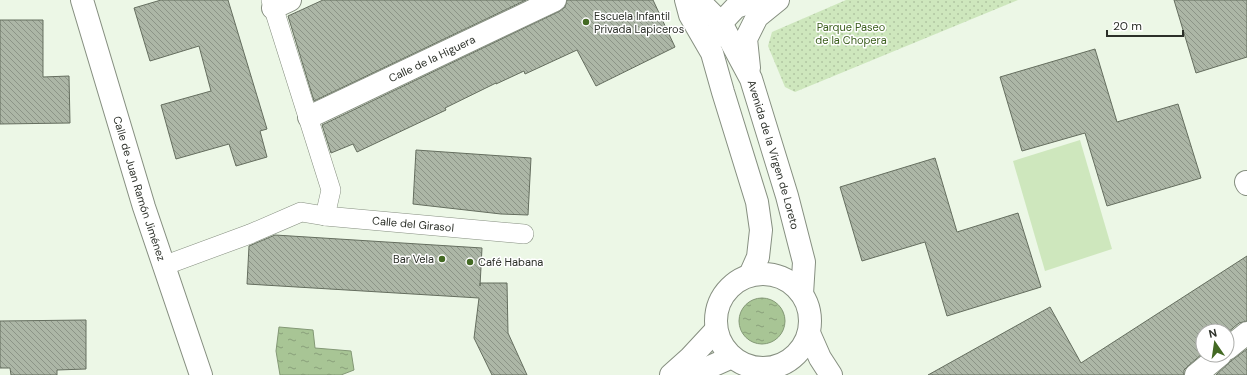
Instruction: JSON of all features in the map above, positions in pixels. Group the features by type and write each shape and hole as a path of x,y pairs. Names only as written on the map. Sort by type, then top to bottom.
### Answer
{"street":[{"name":"Calle de Juan Ramón Jiménez","path":"82,0 144,207 201,375"},
{"name":"Calle de la Higuera","path":"309,117 555,0"},
{"path":"686,0 690,15 712,53 757,202 761,230 758,257 750,275"},
{"name":"Avenida de la Virgen de Loreto","path":"698,0 721,23 751,79 789,203 804,262 802,294"},
{"path":"712,53 721,23 736,7 756,0"},
{"path":"751,79 746,39 757,17 778,0"},
{"path":"278,3 309,117 331,190 325,216"},
{"name":"Calle del Girasol","path":"163,266 250,234 301,212 325,216 524,234"},
{"path":"764,273 780,277 793,284 802,294 808,306 811,321 809,333 803,347 782,370 762,369 747,366 732,357 721,344 716,330 716,312 723,295 735,283 750,275 764,273"},
{"path":"671,375 690,358 716,330"},
{"path":"809,333 820,358 831,375"},
{"path":"1235,343 1247,333"},
{"path":"694,374 732,357"},
{"path":"1196,375 1210,363"}],"green space":[{"name":"Parque Paseo de la Chopera","path":"846,0 1018,0 795,92 785,87 768,46 772,32"},
{"path":"1080,140 1112,249 1045,271 1013,161"}],"water":[{"path":"757,298 767,298 775,302 781,308 785,316 785,326 781,334 775,340 767,344 757,344 749,340 743,334 739,326 739,316 743,308 749,302"},
{"path":"279,327 313,330 315,348 351,351 354,370 341,375 280,375 276,351"}],"building":[{"path":"161,0 228,0 267,129 260,131 267,157 236,166 229,144 176,159 161,105 211,91 199,46 150,61 134,8"},
{"path":"323,0 526,0 314,101 288,16"},
{"path":"567,0 653,0 675,47 596,86 577,50 525,74 524,71 496,83 445,108 446,110 357,152 353,144 331,153 322,125 560,11 565,7"},
{"path":"1174,0 1247,0 1247,57 1196,73"},
{"path":"0,20 43,20 43,77 69,76 70,123 0,124"},
{"path":"1095,49 1117,122 1178,104 1201,178 1107,206 1085,133 1022,151 1000,77"},
{"path":"416,150 531,158 528,215 501,214 413,204"},
{"path":"935,158 957,232 1018,213 1041,287 947,316 925,242 862,261 840,187"},
{"path":"275,235 482,248 480,283 507,283 508,333 527,375 492,375 474,338 479,298 247,284 249,246"},
{"path":"1247,256 1247,321 1239,323 1235,326 1235,323 1195,323 1195,360 1184,370 1184,375 928,375 1050,307 1081,363"},
{"path":"86,320 86,369 57,370 57,375 11,375 10,368 0,368 0,321"},
{"path":"1247,349 1247,375 1216,375 1229,363 1235,363 1235,358"}],"place":[{"name":"Escuela Infantil Privada Lapiceros","path":"586,22"},
{"name":"Bar Vela","path":"442,259"},
{"name":"Café Habana","path":"470,262"}]}
